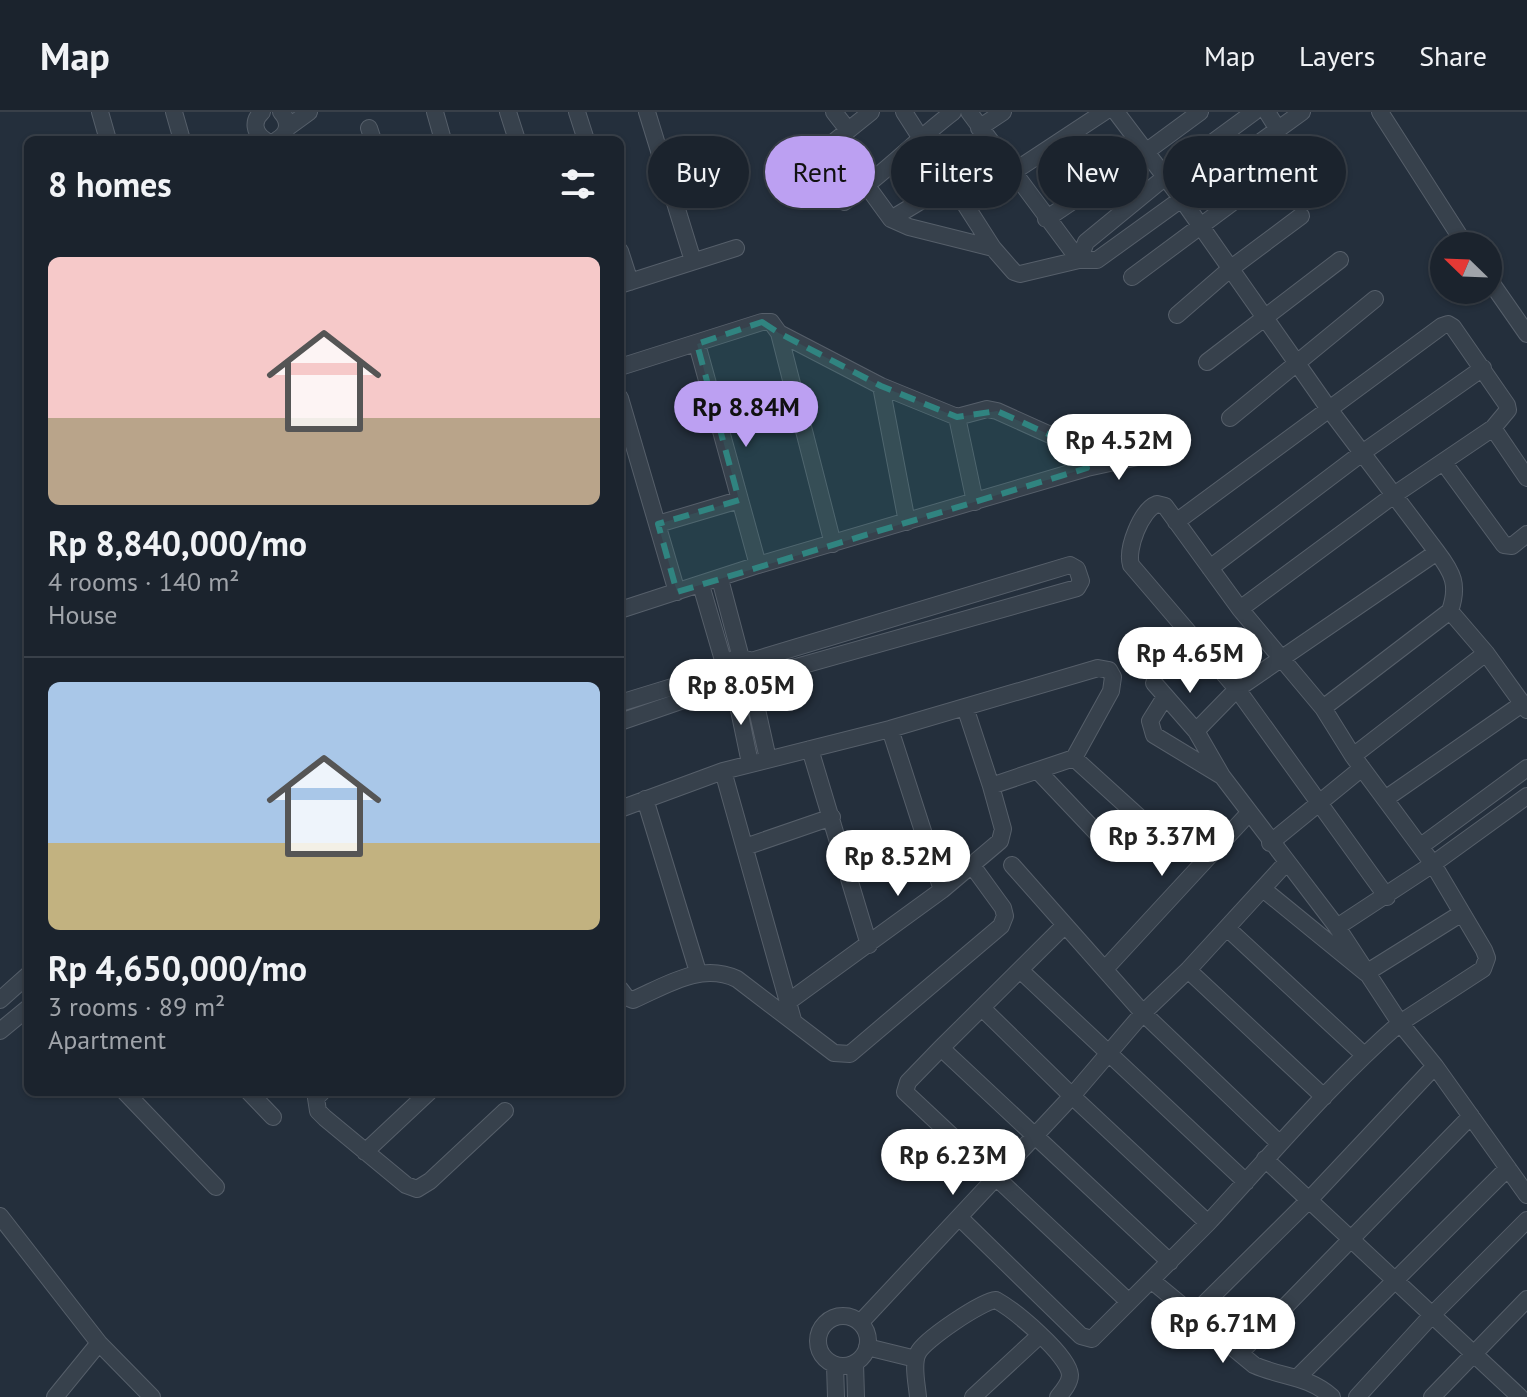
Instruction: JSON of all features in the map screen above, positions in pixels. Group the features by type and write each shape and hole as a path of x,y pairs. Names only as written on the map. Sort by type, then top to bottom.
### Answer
{"street":[{"path":"100,112 107,136"},
{"path":"174,112 181,136"},
{"path":"283,131 309,112"},
{"path":"435,112 442,136"},
{"path":"508,112 516,136"},
{"path":"577,112 585,136"},
{"path":"647,112 693,261"},
{"path":"834,112 848,130"},
{"path":"841,136 871,112"},
{"path":"904,112 919,136"},
{"path":"921,136 953,112"},
{"path":"969,112 985,136"},
{"path":"979,128 1003,112"},
{"path":"1022,166 1104,112"},
{"path":"1116,112 1135,136"},
{"path":"1163,176 1147,151 1200,112"},
{"path":"1221,136 1254,112"},
{"path":"1267,112 1277,128"},
{"path":"1266,136 1302,112"},
{"path":"1380,112 1457,232"},
{"path":"259,113 255,128 260,136"},
{"path":"875,179 891,164"},
{"path":"1079,260 1086,242 1163,179"},
{"path":"891,219 949,184 954,187 993,248 1014,272 1020,274 1079,260 1097,260 1167,208"},
{"path":"1022,185 1079,260"},
{"path":"875,197 891,219 909,227 993,248"},
{"path":"1046,219 1062,208"},
{"path":"1188,208 1295,363 1451,570 1454,599 1450,611 1323,708"},
{"path":"1132,277 1223,208"},
{"path":"1177,315 1230,269 1301,216"},
{"path":"625,284 736,248"},
{"path":"1207,362 1340,260"},
{"path":"1502,298 1527,334"},
{"path":"1230,418 1375,299"},
{"path":"624,366 762,322 771,322 779,333 833,544"},
{"path":"1176,522 1442,326 1448,324 1453,327 1508,410 1493,428 1394,495 1240,609"},
{"path":"779,333 881,386 957,417 987,409 997,411 1077,447 1088,460 1087,468"},
{"path":"697,344 758,565"},
{"path":"1210,568 1362,453 1483,368"},
{"path":"881,386 907,522"},
{"path":"624,411 677,592"},
{"path":"957,417 975,502"},
{"path":"1493,428 1527,478"},
{"path":"624,609 758,565 1087,468 1142,456"},
{"path":"1444,463 1504,545 1512,546 1527,534"},
{"path":"658,524 739,500"},
{"path":"960,1218 1087,1339 1092,1339 1208,1223 1363,1054 1400,1023 1483,969 1486,954 1433,864 1358,762 1323,708 1240,609 1161,504 1149,507 1130,544 1129,560 1134,570 1237,689 1387,897"},
{"path":"1196,731 1237,689 1437,552"},
{"path":"1070,565 1077,569 1081,581 1077,588 755,682 744,691 728,678 732,660 746,659 1070,565"},
{"path":"720,579 746,659 756,669 755,682 768,759"},
{"path":"701,585 750,763"},
{"path":"1385,799 1525,707 1486,653 1450,611"},
{"path":"1270,843 1319,803 1358,762 1486,653"},
{"path":"624,807 750,763 890,729 1098,668 1109,670 1113,677 1111,691 1074,758 991,786"},
{"path":"624,702 728,678"},
{"path":"624,720 728,678"},
{"path":"1154,683 1196,731 1222,776 1270,843 1337,927 1400,1023 1435,1066 1527,1195"},
{"path":"1165,697 1150,721 1154,735 1222,776"},
{"path":"788,1002 942,890 1000,841 1002,835 991,786 965,707"},
{"path":"890,729 942,890"},
{"path":"810,749 869,945"},
{"path":"1038,771 1112,849 1120,849 1140,829 1140,818 1074,758"},
{"path":"1421,846 1527,768"},
{"path":"723,771 793,1020"},
{"path":"1337,927 1387,897 1527,796"},
{"path":"645,799 698,972"},
{"path":"1105,969 1249,813"},
{"path":"745,847 832,817"},
{"path":"860,1323 1072,1096 1143,1013 1188,970 1286,863"},
{"path":"624,994 633,1000 698,972 723,972 737,979 834,1053 850,1054 1001,926 1005,916 1003,908 971,864"},
{"path":"1012,865 1143,1013 1279,1143"},
{"path":"1263,889 1366,973"},
{"path":"1366,973 1462,913"},
{"path":"1065,925 908,1082 905,1092 1129,1302"},
{"path":"1227,928 1363,1054"},
{"path":"1020,970 1246,1182"},
{"path":"1188,970 1324,1097"},
{"path":"0,1000 24,979"},
{"path":"982,1008 1208,1223"},
{"path":"1,1027 24,1011"},
{"path":"941,1048 1170,1262"},
{"path":"1194,1314 1309,1200 1435,1066"},
{"path":"129,1096 216,1187"},
{"path":"253,1096 273,1117"},
{"path":"318,1096 318,1111 406,1185 417,1189 430,1181 505,1111"},
{"path":"365,1152 425,1096"},
{"path":"1240,1353 1471,1116"},
{"path":"1265,1159 1520,1393"},
{"path":"1298,1377 1508,1168"},
{"path":"0,1216 99,1343 152,1397"},
{"path":"1357,1397 1432,1315 1527,1220"},
{"path":"1151,1280 1254,1365 1271,1373 1298,1377 1318,1385 1332,1397"},
{"path":"1432,1397 1527,1299"},
{"path":"918,1397 916,1359 922,1346 991,1300 1000,1302 1062,1357 1068,1367 1069,1379 1058,1397"},
{"path":"855,1363 835,1365 824,1358 818,1345 823,1326 841,1316 860,1323 867,1334 867,1347 855,1363 856,1397"},
{"path":"973,1397 1039,1336"},
{"path":"55,1397 99,1343"},
{"path":"867,1347 916,1359"},
{"path":"835,1365 836,1397"}],"highlighted area":[{"path":"762,322 881,386 957,417 997,411 1077,447 1087,468 677,592 658,524 739,500 697,344"}]}
